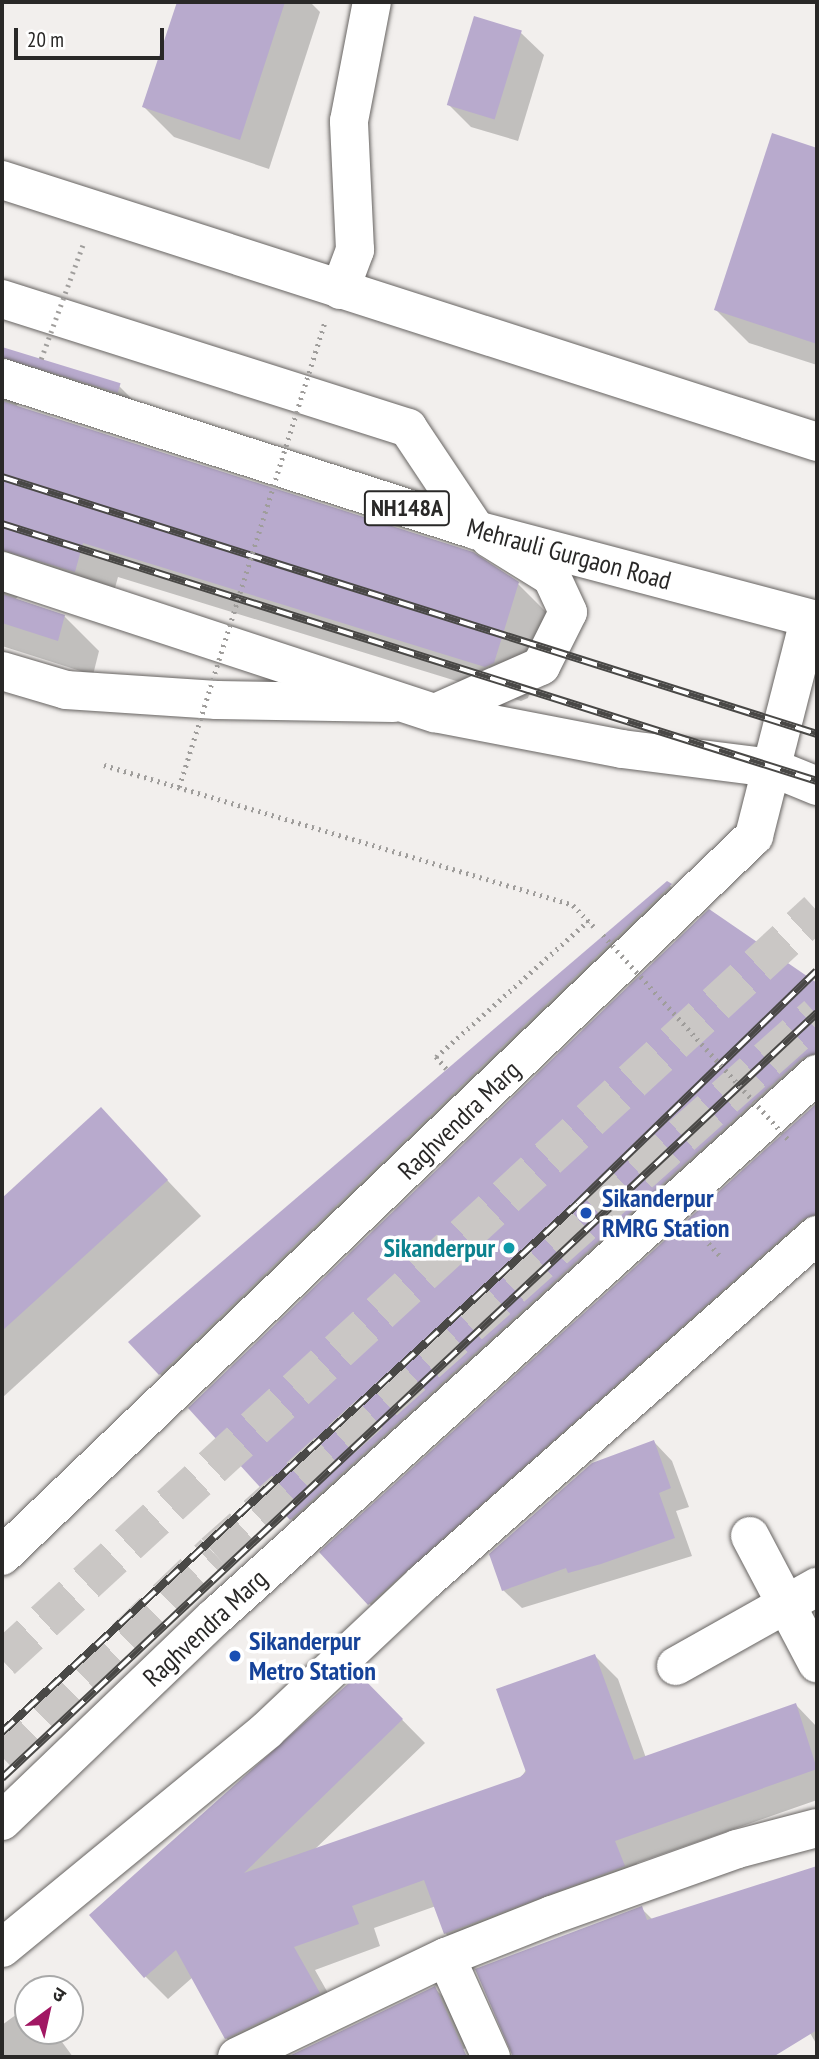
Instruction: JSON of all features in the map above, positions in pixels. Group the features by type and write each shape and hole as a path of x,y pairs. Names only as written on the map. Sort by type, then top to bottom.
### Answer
{"main road":[{"path":"333,305 355,250 349,121 372,2"},
{"path":"2,180 333,305 817,442"},
{"path":"2,299 408,428 476,530 552,577 568,612 541,666 418,708 217,700 66,690 2,671"},
{"name":"Mehrauli Gurgaon Road","path":"2,378 476,530 813,620"},
{"path":"2,571 418,708 622,749 773,768 817,786"},
{"name":"Raghvendra Marg","path":"2,1556 754,836 813,620"},
{"name":"Raghvendra Marg","path":"2,1822 215,1617 817,1074"},
{"path":"2,1948 267,1730 433,1574 817,1235"},
{"path":"750,1535 802,1594 817,1662"},
{"path":"676,1666 802,1594"},
{"path":"237,2057 446,1957 737,1849 817,1828"},
{"path":"446,1957 491,2057"}],"path":[{"path":"41,359 83,244"},
{"path":"179,787 333,305"},
{"path":"104,765 573,905 789,1140"},
{"path":"454,1077 436,1057 588,921"}],"building":[{"path":"177,2 285,2 240,140 142,107"},
{"path":"474,16 522,31 495,120 447,105"},
{"path":"772,133 817,148 817,344 714,310"},
{"path":"2,347 121,383 118,393 2,357"},
{"path":"2,401 473,552 519,582 494,663 485,667 83,543 75,572 2,550"},
{"path":"2,594 65,615 58,641 2,623"},
{"path":"667,881 672,884 159,1375 128,1342"},
{"path":"709,909 817,983 817,1053 802,1058 290,1520 188,1408"},
{"path":"817,1103 817,1214 803,1219 368,1605 319,1552"},
{"path":"101,1107 168,1180 2,1331 2,1198"},
{"path":"654,1440 671,1488 659,1493 675,1538 601,1564 568,1573 566,1568 502,1591 489,1554 592,1463"},
{"path":"595,1654 634,1760 796,1703 817,1769 615,1841 625,1866 444,1934 424,1880 352,1906 359,1924 294,1947 320,1993 225,2039 176,1950 144,1978 89,1915 359,1674 403,1719 244,1873 520,1777 526,1772 496,1689"},
{"path":"817,1866 817,2030 773,2057 513,2057 475,1969 642,1906 647,1920"},
{"path":"435,1986 467,2057 287,2057 427,1990"}],"tunnel":[{"path":"2,1660 817,911"},
{"path":"2,1757 214,1553 817,1015"}],"railway":[{"path":"2,477 817,734"},
{"path":"2,524 817,781"},
{"path":"2,1732 577,1204 817,971"},
{"path":"2,1778 817,1013"}],"place":[{"name":"Sikanderpur RMRG Station","path":"586,1213"},
{"name":"Sikanderpur","path":"509,1248"},
{"name":"Sikanderpur Metro Station","path":"235,1656"}]}
